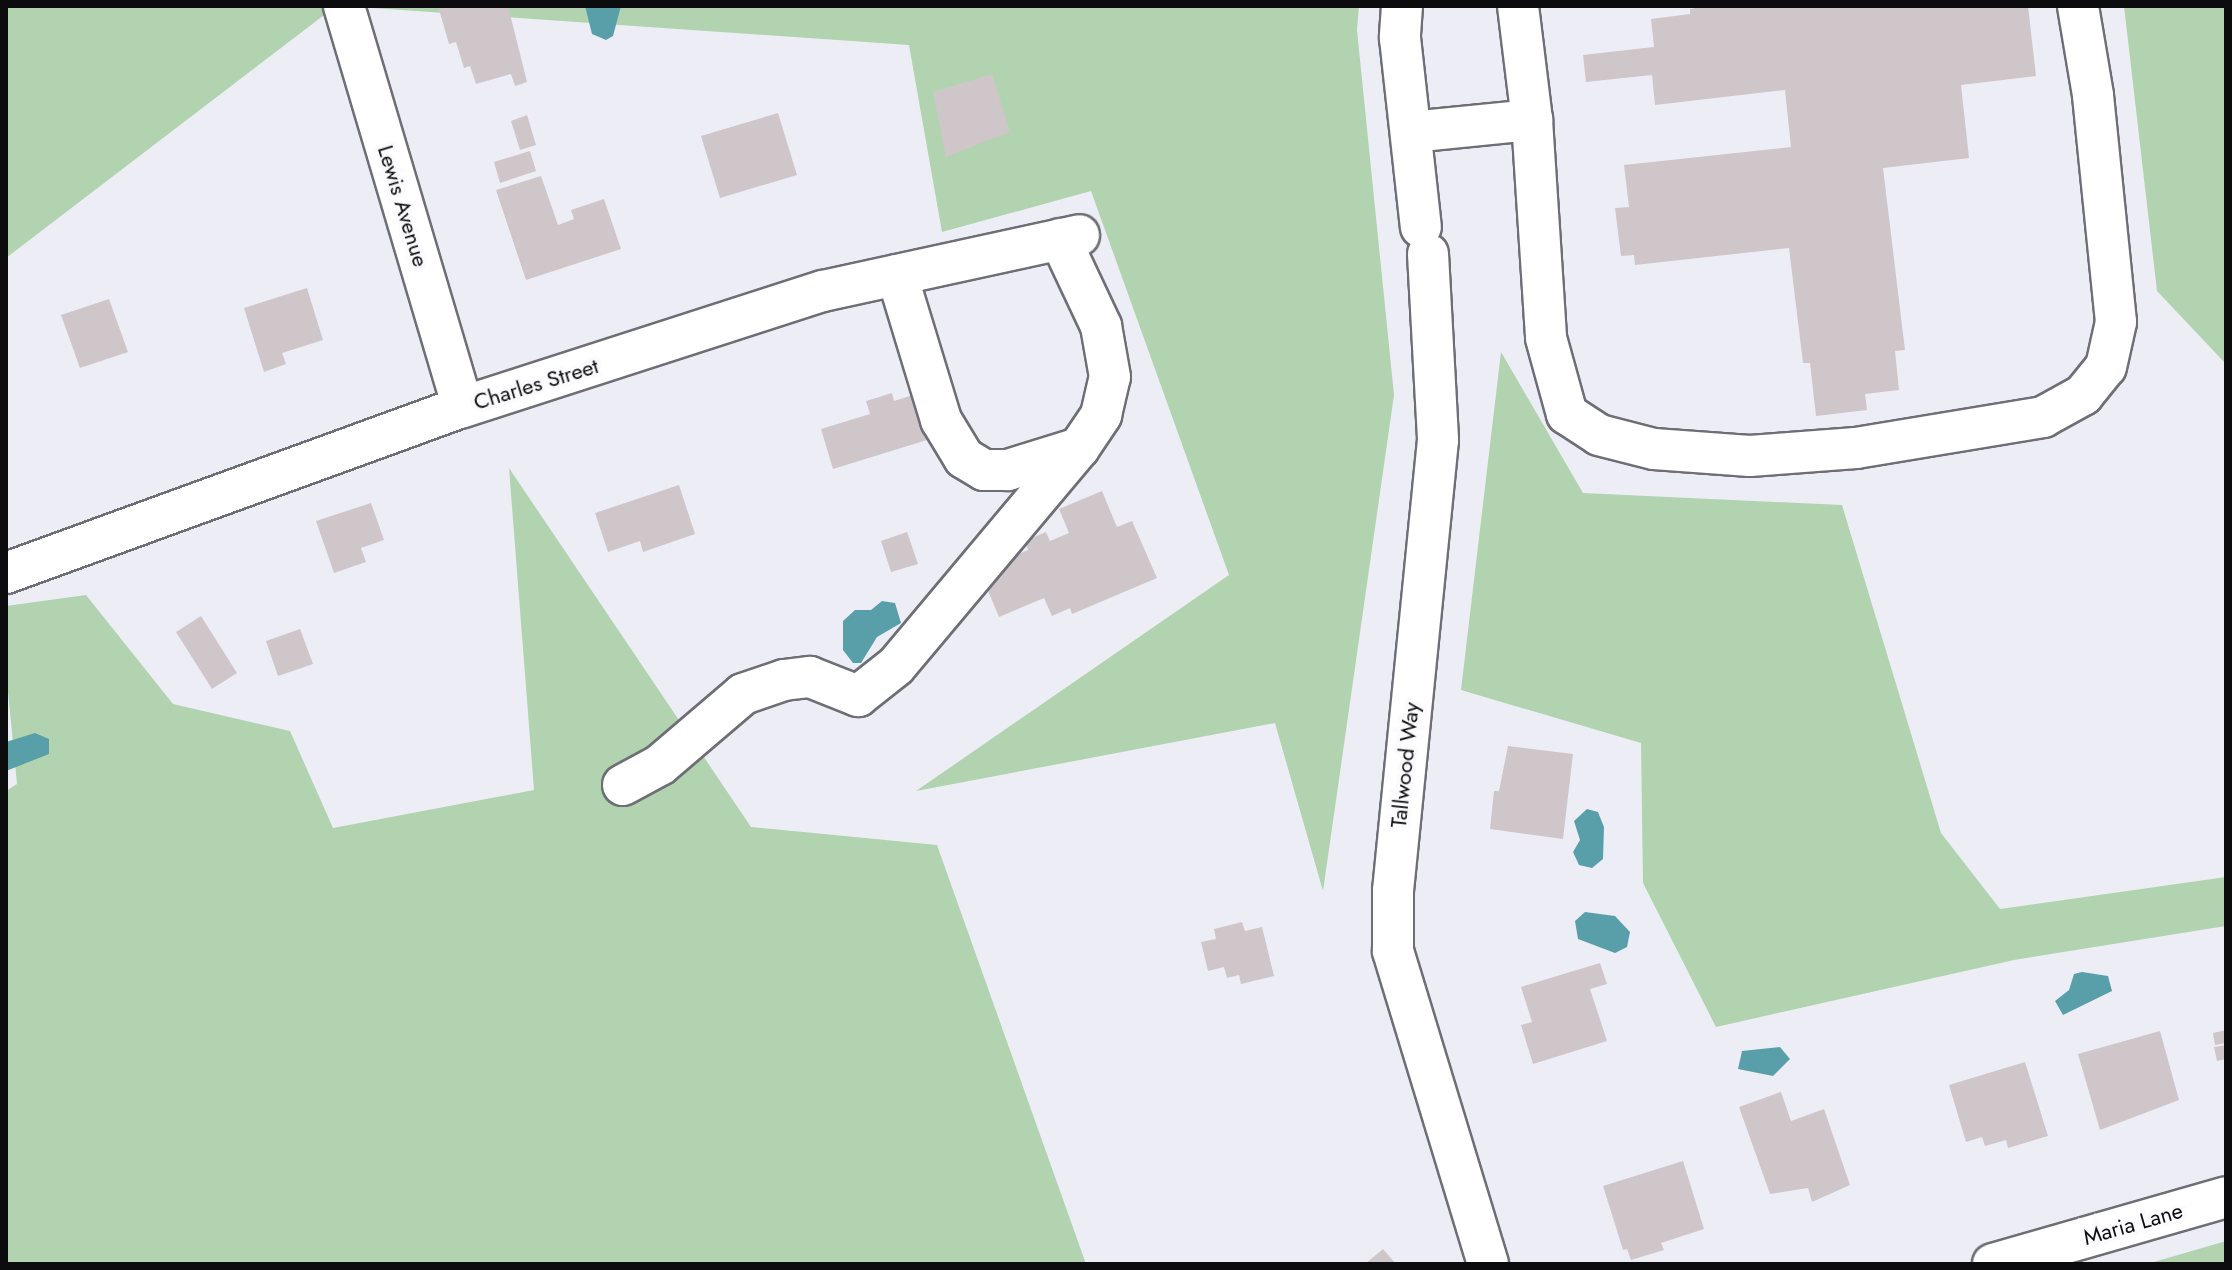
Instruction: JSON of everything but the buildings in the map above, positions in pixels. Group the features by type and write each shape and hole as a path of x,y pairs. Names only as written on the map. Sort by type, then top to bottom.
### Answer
{"street":[{"name":"Lewis Avenue","path":"344,6 463,407"},
{"name":"Tallwood Way","path":"1402,6 1400,38 1424,240 1438,440 1393,891 1393,951 1488,1264"},
{"path":"1518,6 1532,120 1546,338 1567,414 1599,435 1654,449 1750,456 1856,448 2043,417 2083,395 2106,367 2116,322 2095,110 2078,6"},
{"path":"1411,132 1532,120"},
{"name":"Charles Street","path":"6,573 463,407 823,291 1069,237 1101,326 1110,377 1101,415 1079,448"},
{"path":"897,275 941,420 964,458 984,470 1008,470 1079,448"},
{"path":"623,785 660,765 743,694 784,680 810,677 858,696 896,666 1079,448"},
{"name":"Maria Lane","path":"1993,1264 2226,1197"}],"green space":[{"path":"6,6 336,6 6,258"},
{"path":"344,6 1359,6 1357,30 1394,395 1323,891 1275,723 916,791 1229,575 1091,191 942,232 909,45"},
{"path":"2124,6 2226,6 2226,364 2157,291"},
{"path":"1501,352 1583,493 1842,505 1941,833 2000,909 2226,877 2226,926 2014,960 1716,1027 1643,883 1641,743 1461,690"},
{"path":"509,468 751,827 937,845 1086,1264 6,1264 6,791 17,784 6,671 6,606 86,595 173,704 290,731 333,828 534,790"},
{"path":"2226,1241 2226,1264 2147,1264"}],"water":[{"path":"585,6 621,6 613,36 606,40 592,34"},
{"path":"882,601 895,603 901,623 877,637 861,663 853,663 843,650 843,621 855,610 871,610"},
{"path":"35,733 49,739 49,754 6,771 6,742"},
{"path":"1587,809 1598,812 1604,827 1603,859 1592,868 1579,865 1573,852 1580,840 1574,821"},
{"path":"1585,912 1615,916 1630,932 1627,947 1615,953 1578,939 1575,921"},
{"path":"2082,972 2108,976 2112,991 2063,1015 2055,1001 2069,990 2074,974"},
{"path":"1780,1047 1790,1059 1773,1076 1738,1069 1742,1051"}]}
